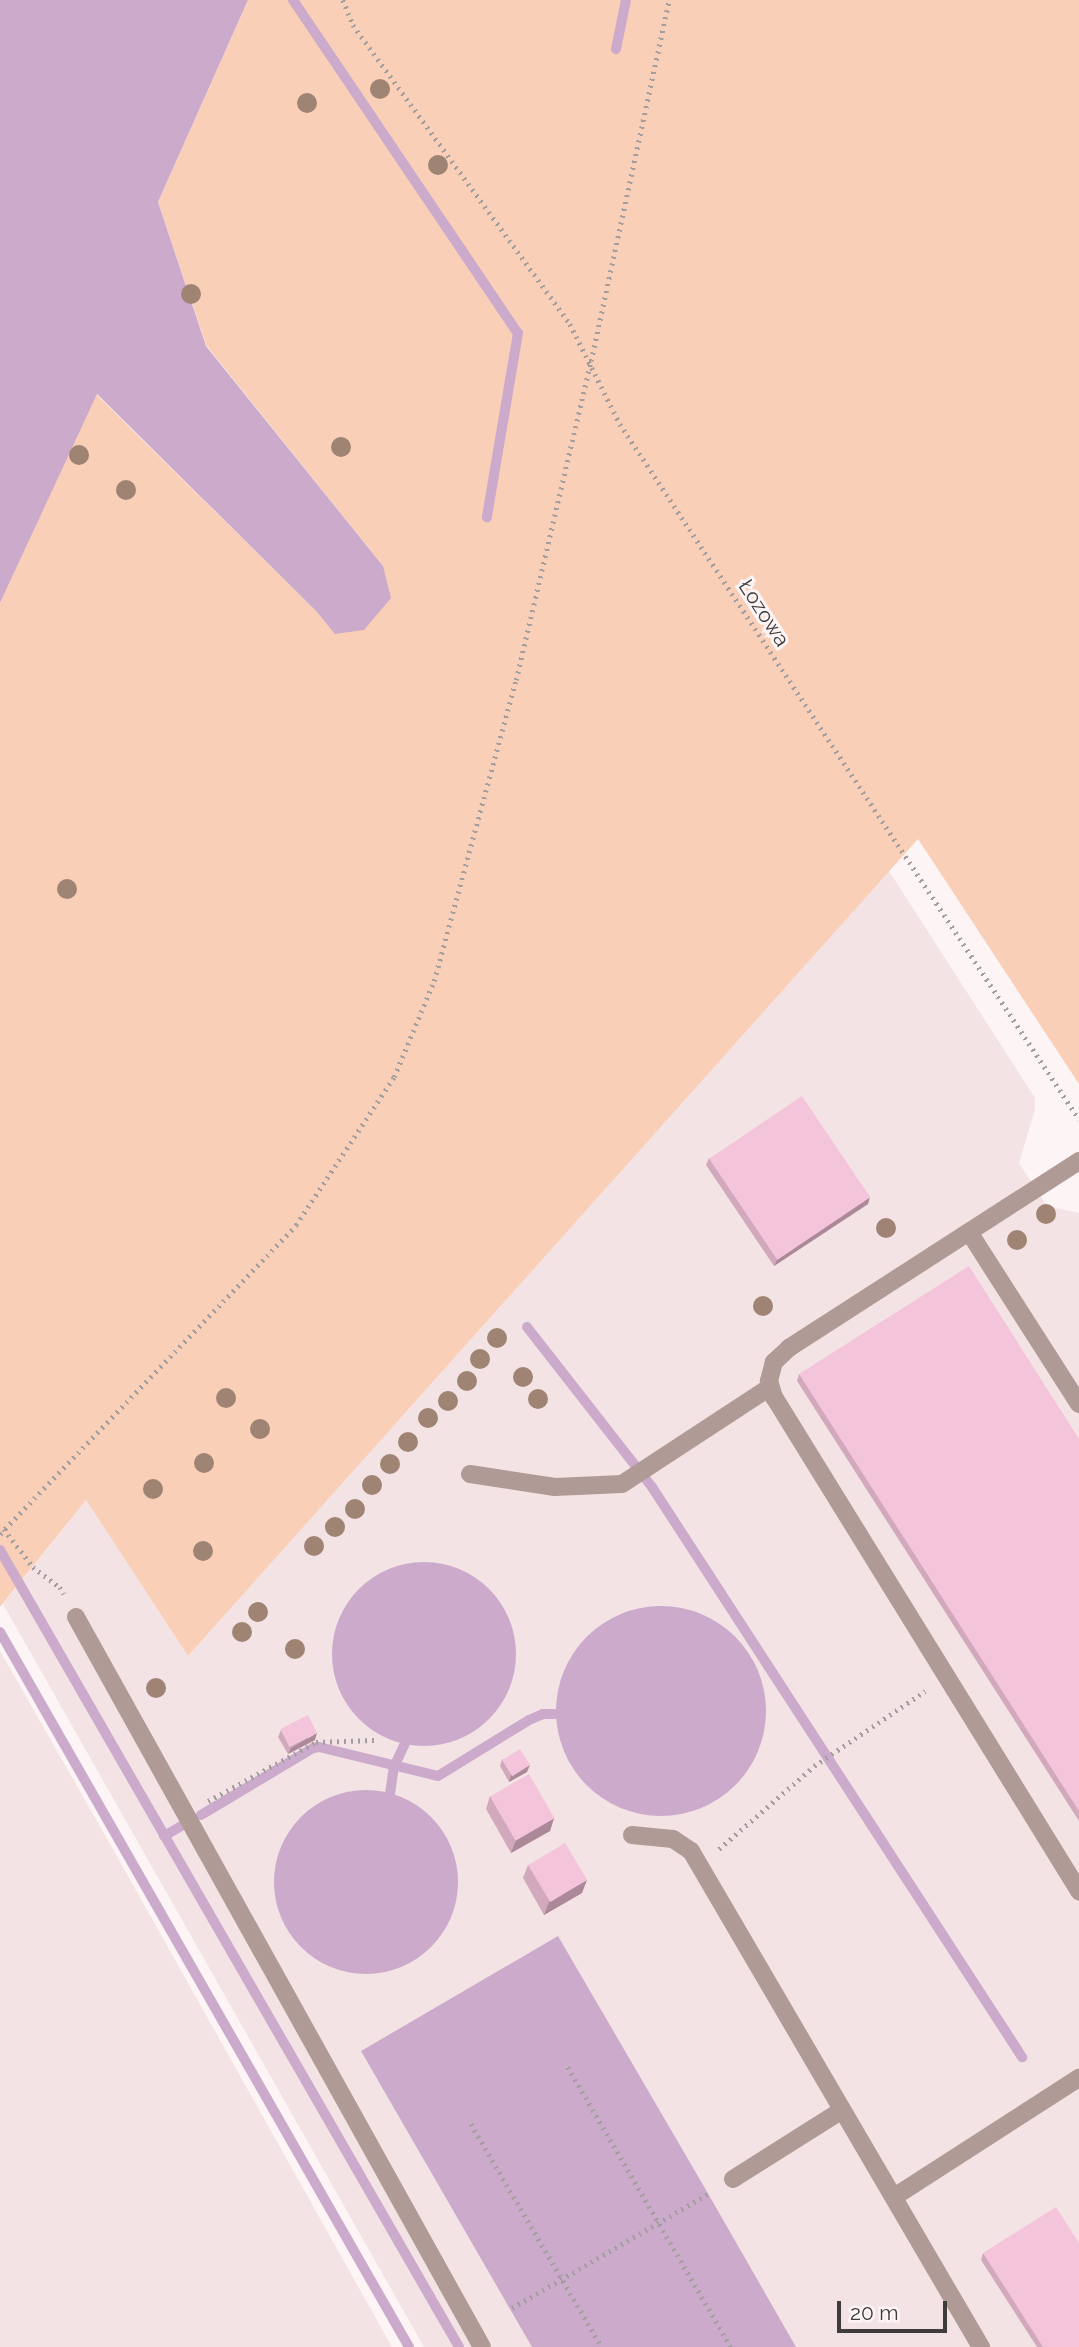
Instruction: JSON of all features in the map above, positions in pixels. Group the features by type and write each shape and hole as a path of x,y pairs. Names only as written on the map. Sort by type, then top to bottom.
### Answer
{"lane":[{"path":"1079,1161 789,1348 774,1362 770,1387 774,1398 1079,1891"},
{"path":"970,1232 1079,1404"},
{"path":"470,1474 555,1487 622,1484 770,1387"},
{"path":"76,1617 482,2347"},
{"path":"632,1835 673,1839 691,1852 981,2347"},
{"path":"894,2197 1079,2078"},
{"path":"733,2179 842,2110"}],"path":[{"name":"Łozowa","path":"343,0 353,24 570,324 591,361 620,424 1079,1119"},
{"path":"60,1587 33,1567 2,1532 296,1225 394,1077 433,981 516,680 591,361 669,0"},
{"path":"700,1866 814,1766 946,1677"},
{"path":"186,1814 316,1742 374,1740"},
{"path":"568,2067 731,2347"},
{"path":"471,2124 601,2347"},
{"path":"512,2308 703,2197"}],"shaded area":[{"path":"0,0 248,0 158,202 206,346 383,566 391,598 364,630 335,634 316,611 97,394 0,603"},
{"path":"248,0 1079,0 1079,1084 918,839 188,1656 86,1500 0,1607 0,603 96,394 316,611 335,633 383,566 206,345 158,202"},
{"path":"889,871 1035,1098 1035,1109 1019,1163 1047,1206 1079,1213 1079,2347 424,2347 3,1604 86,1500 188,1656"},
{"path":"424,1562 459,1569 489,1589 509,1619 516,1654 509,1689 489,1719 459,1739 424,1746 389,1739 359,1719 339,1689 332,1654 339,1619 359,1589 389,1569"},
{"path":"661,1606 682,1608 701,1614 720,1623 736,1636 749,1652 758,1671 764,1690 764,1732 758,1751 749,1770 736,1786 720,1799 701,1808 682,1814 661,1816 640,1814 621,1808 602,1799 586,1786 573,1770 564,1751 558,1732 556,1711 558,1690 564,1671 573,1652 586,1636 602,1623 621,1614 640,1608"},
{"path":"0,1651 114,1851 392,2347 0,2347"},
{"path":"366,1790 401,1797 431,1817 451,1847 458,1882 451,1917 431,1947 401,1967 366,1974 331,1967 301,1947 281,1917 274,1882 281,1847 301,1817 331,1797"},
{"path":"558,1936 796,2347 532,2347 361,2051"}],"building":[{"path":"802,1096 870,1197 777,1260 709,1159"},
{"path":"969,1266 1079,1439 1079,1811 799,1374"},
{"path":"308,1715 317,1733 289,1747 280,1729"},
{"path":"520,1749 530,1765 512,1776 502,1760"},
{"path":"529,1774 554,1818 516,1841 490,1796"},
{"path":"565,1843 587,1880 550,1902 528,1865"},
{"path":"1056,2207 1079,2243 1079,2347 1043,2347 983,2253"}],"waterway":[{"path":"293,0 518,333 487,517"},
{"path":"616,49 626,0"},
{"path":"527,1327 652,1487 1022,2057"},
{"path":"0,1550 459,2347"},
{"path":"0,1632 409,2347"},
{"path":"201,1815 313,1748 319,1747 438,1776 529,1720 543,1714 555,1714"},
{"path":"390,1794 394,1767 405,1743"},
{"path":"164,1836 181,1826"}]}
